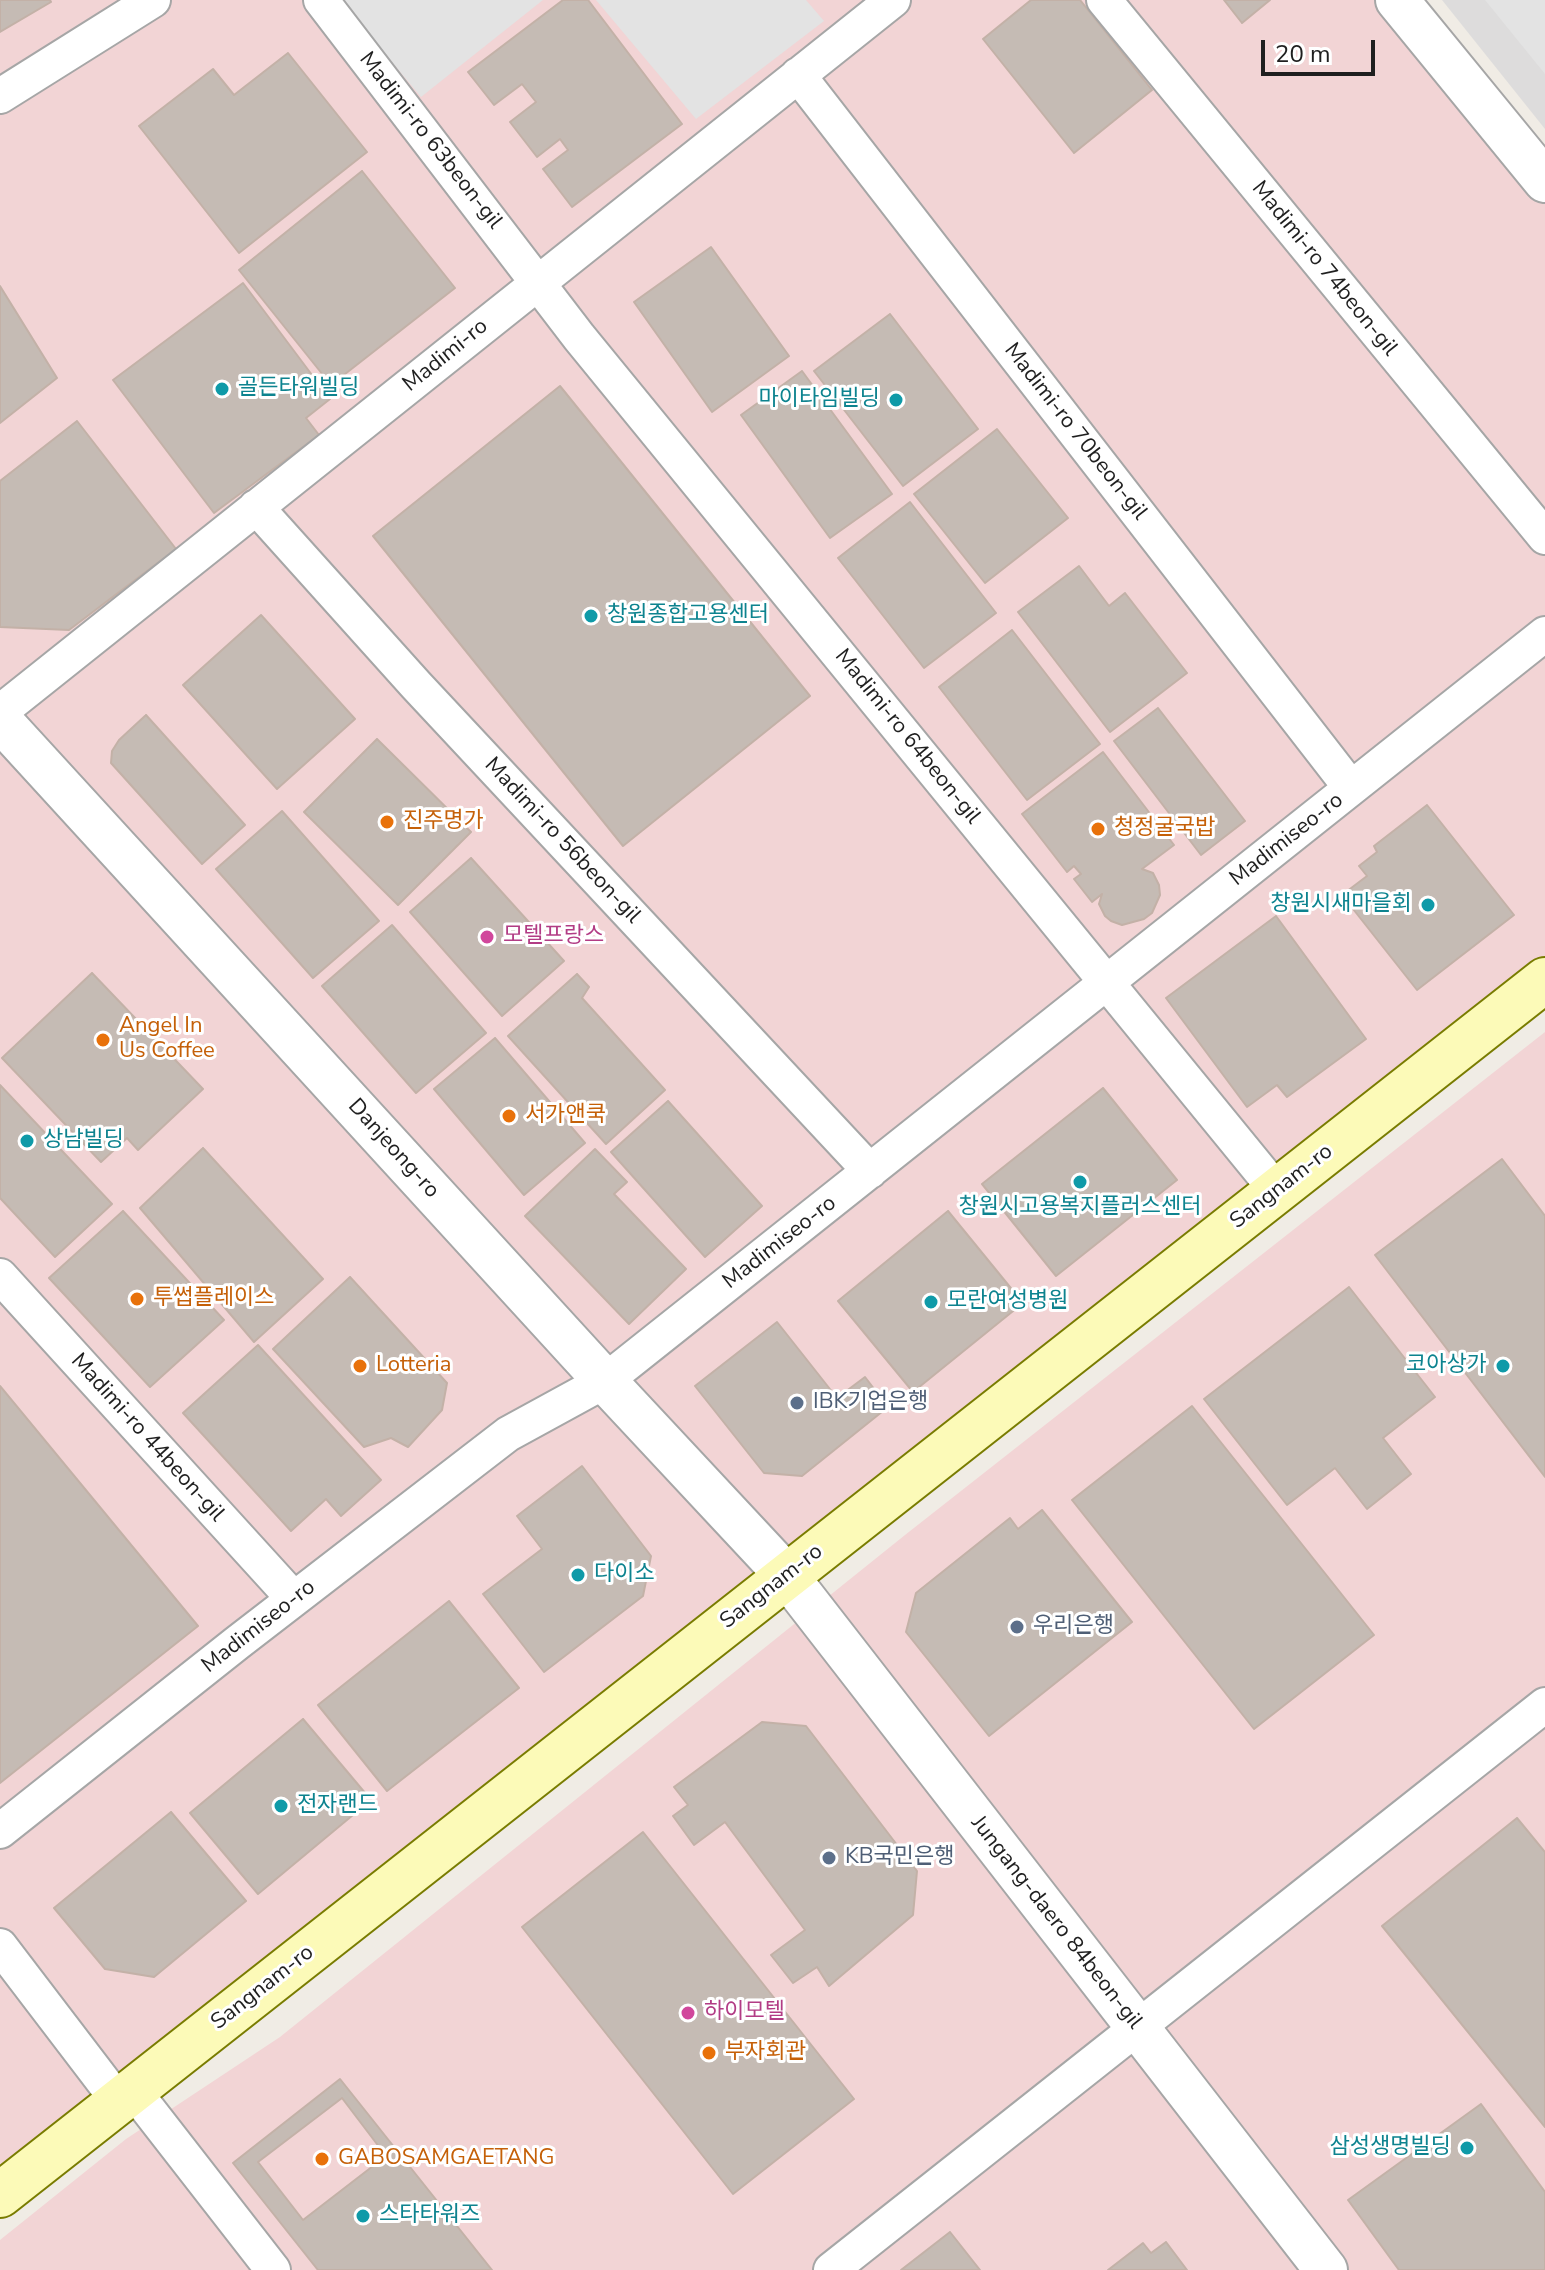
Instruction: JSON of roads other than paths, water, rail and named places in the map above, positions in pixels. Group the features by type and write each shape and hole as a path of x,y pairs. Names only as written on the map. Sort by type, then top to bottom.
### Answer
{"main road":[{"name":"Sangnam-ro","path":"0,2195 1545,980"}],"street":[{"path":"0,96 153,0"},
{"name":"Madimi-ro 63beon-gil","path":"321,0 537,284"},
{"name":"Madimi-ro","path":"0,712 893,0"},
{"name":"Madimi-ro 74beon-gil","path":"1104,0 1545,537"},
{"path":"1397,0 1545,181"},
{"name":"Madimi-ro 70beon-gil","path":"798,75 1351,788"},
{"name":"Madimi-ro 64beon-gil","path":"537,284 1277,1191"},
{"name":"Madimi-ro 56beon-gil","path":"256,507 426,696 870,1171"},
{"name":"Madimiseo-ro","path":"0,1831 508,1434 605,1381 1545,634"},
{"name":"Danjeong-ro","path":"0,720 787,1576"},
{"name":"Madimi-ro 44beon-gil","path":"0,1276 294,1599"},
{"name":"Jungang-daero 84beon-gil","path":"787,1576 1326,2270"},
{"path":"831,2270 1545,1705"},
{"path":"0,1946 273,2270"}],"place":[{"name":"골든타워빌딩","path":"222,389"},
{"name":"마이타임빌딩","path":"896,400"},
{"name":"창원종합고용센터","path":"591,616"},
{"name":"진주명가","path":"387,822"},
{"name":"청정굴국밥","path":"1098,829"},
{"name":"창원시새마을회","path":"1428,905"},
{"name":"모텔프랑스","path":"487,937"},
{"name":"Angel In Us Coffee","path":"103,1040"},
{"name":"서가앤쿡","path":"509,1116"},
{"name":"상남빌딩","path":"27,1141"},
{"name":"창원시고용복지플러스센터","path":"1080,1182"},
{"name":"투썹플레이스","path":"137,1299"},
{"name":"모란여성병원","path":"931,1302"},
{"name":"Lotteria","path":"360,1366"},
{"name":"코아상가","path":"1503,1366"},
{"name":"IBK기업은행","path":"797,1403"},
{"name":"다이소","path":"578,1575"},
{"name":"우리은행","path":"1017,1627"},
{"name":"전자랜드","path":"281,1806"},
{"name":"KB국민은행","path":"829,1858"},
{"name":"하이모텔","path":"688,2013"},
{"name":"부자회관","path":"709,2053"},
{"name":"삼성생명빌딩","path":"1467,2148"},
{"name":"GABOSAMGAETANG","path":"322,2159"},
{"name":"스타타워즈","path":"363,2216"}]}
